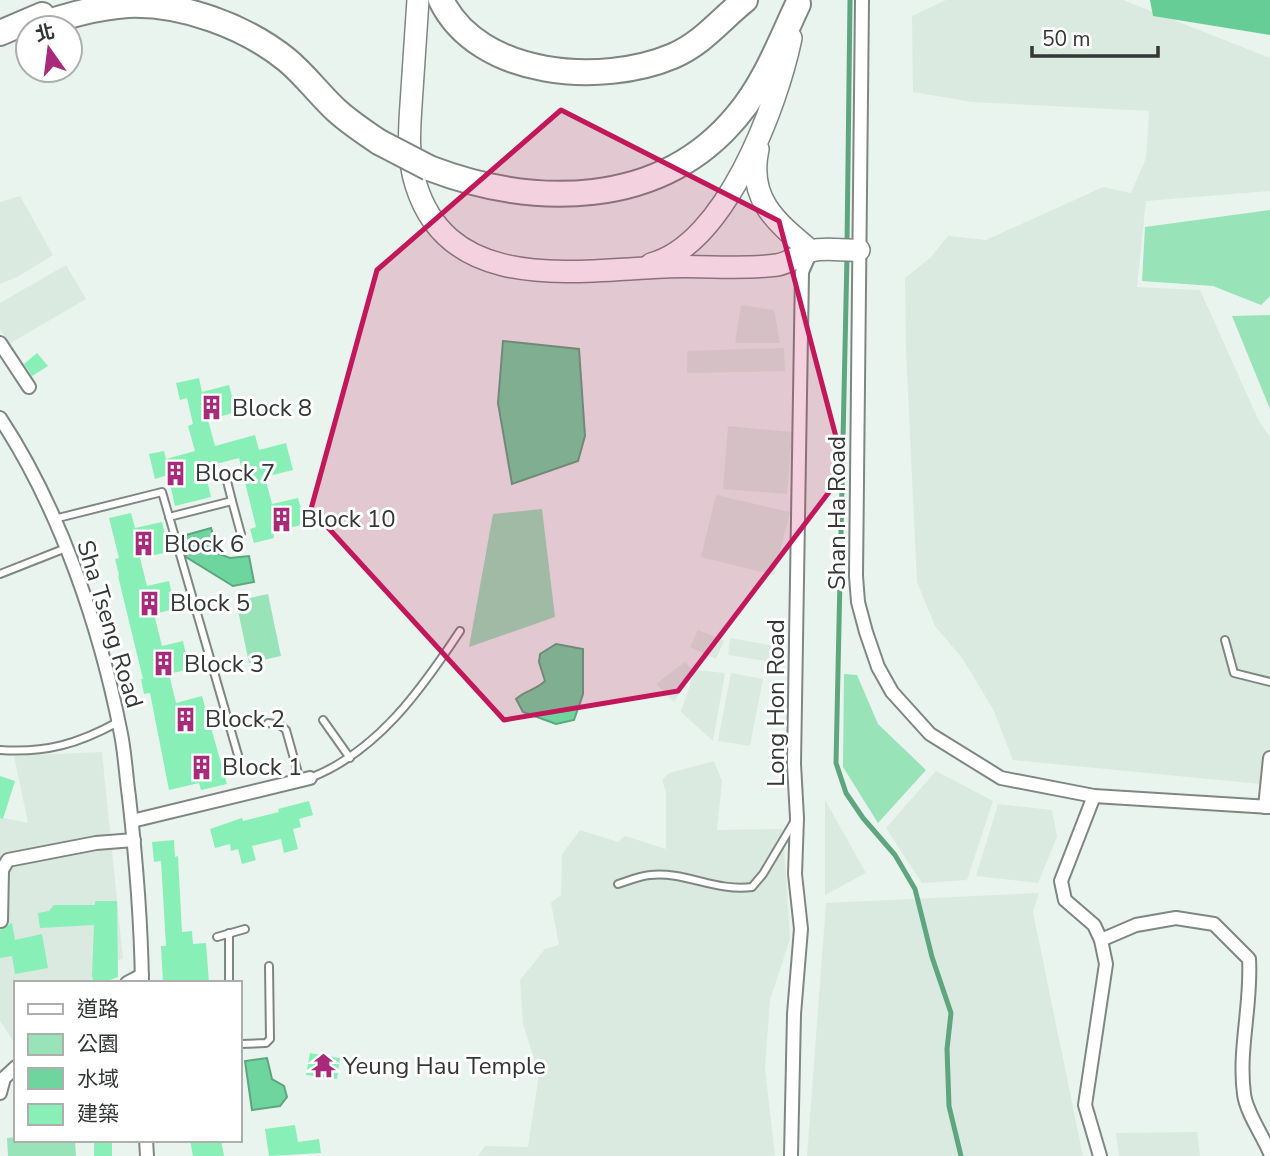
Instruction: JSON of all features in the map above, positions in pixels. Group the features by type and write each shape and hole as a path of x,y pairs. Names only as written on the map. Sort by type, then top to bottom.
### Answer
{"highway":[{"path":"0,35 82,0"},
{"path":"441,0 467,34 486,48 508,58 538,67 606,72 641,66 676,55 709,33 745,0"},
{"path":"79,14 127,5 153,6 232,27 286,59 336,110 379,142 429,167 489,187 543,194 598,192 654,176 707,145 737,116 761,81 798,2"}],"main road":[{"path":"418,0 410,153 421,197 441,228 471,253 508,268 536,271 746,268 792,261 817,251 855,250"},
{"path":"798,2 789,46 761,130 755,159 756,182 764,204 774,220 817,251"},
{"path":"635,268 667,258 699,234 730,192 761,130"}],"street":[{"name":"Shan Ha Road","path":"862,0 855,250 856,576 858,602 878,667 892,692 930,734 1001,778 1094,796 1267,807"},
{"name":"Long Hon Road","path":"790,1156 794,1014 801,929 795,874 797,818 794,764 802,272 817,251"},
{"path":"0,343 29,387"},
{"name":"Sha Tseng Road","path":"0,418 33,471 54,519 100,648 118,722 132,821 142,979"},
{"path":"1267,807 1270,758"},
{"path":"132,821 305,780"},
{"path":"1094,796 1061,881 1065,900 1094,925 1101,940 1106,964 1085,1105 1100,1156"},
{"path":"1,921 2,870 8,860 96,843 134,840"},
{"path":"1101,940 1136,925 1176,918 1214,924 1249,960 1250,974 1242,1048 1244,1097 1270,1153"},
{"path":"0,1093 4,1079 14,1070"}],"lane":[{"path":"228,481 242,534"},
{"path":"54,519 162,492 240,762"},
{"path":"169,517 232,501"},
{"path":"0,574 66,548"},
{"path":"268,723 280,725 286,730 305,780 334,769 364,748 412,699 460,631"},
{"path":"1224,640 1234,673 1270,682"},
{"path":"323,720 350,758"},
{"path":"0,750 39,750 74,743 118,722"},
{"path":"618,884 650,875 677,877 735,889 752,887 763,874 797,818"},
{"path":"217,937 245,929"},
{"path":"229,933 229,981"},
{"path":"242,1044 266,1044 270,1039 269,966"}],"highlighted area":[{"path":"561,110 779,221 845,471 678,691 504,720 311,509 377,270"}],"shaded area":[{"path":"946,0 1123,0 1270,58 1270,191 1146,201 1137,287 1200,290 1259,421 1270,437 1270,785 1013,760 993,709 962,658 935,626 917,582 905,278 931,257 948,236 986,240 1103,187 1131,193 1146,158 1149,111 972,102 913,92 912,16"},
{"path":"1150,0 1270,0 1270,35 1153,16"},
{"path":"20,196 53,255 19,276 0,284 0,202"},
{"path":"66,265 86,299 9,344 0,329 0,303"},
{"path":"741,305 774,310 780,343 735,343"},
{"path":"784,348 785,371 687,373 687,351"},
{"path":"728,426 792,432 787,494 723,489"},
{"path":"716,495 790,512 774,575 701,557"},
{"path":"698,630 724,641 716,659 690,647"},
{"path":"730,638 775,646 772,662 728,655"},
{"path":"685,662 693,671 674,702 656,684"},
{"path":"695,670 725,673 713,741 681,712"},
{"path":"731,673 763,679 750,746 718,741"},
{"path":"102,752 123,959 118,960 103,981 14,981 14,1042 0,1021 0,817 28,823 14,756"},
{"path":"714,761 722,781 717,830 783,829 790,939 770,1000 765,1068 775,1156 478,1156 485,1146 528,1147 539,1074 523,1024 520,980 545,949 559,945 551,903 561,895 562,854 580,830 618,842 625,836 666,849 666,792 662,780 669,773"},
{"path":"936,771 993,801 967,880 922,883 886,828"},
{"path":"825,800 866,873 825,895"},
{"path":"998,804 1052,810 1057,837 1038,883 976,876"},
{"path":"1039,893 1033,912 1083,1156 807,1156 826,903"},
{"path":"1197,1132 1200,1156 1119,1156 1116,1133"}],"green space":[{"path":"1270,210 1270,296 1261,305 1213,286 1142,281 1145,227"},
{"path":"1270,315 1270,409 1232,316"},
{"path":"542,509 555,617 469,647 493,514"},
{"path":"268,594 281,656 249,663 236,601"},
{"path":"844,674 857,675 878,724 926,770 878,823 843,767"},
{"path":"14,1137 14,1142 75,1142 76,1156 8,1156 7,1138"}],"water":[{"path":"503,341 579,349 585,436 578,461 512,484 498,403"},
{"path":"211,528 219,554 230,558 249,556 254,582 233,586 186,557 179,537"},
{"path":"556,644 583,649 583,694 574,720 556,724 523,712 516,699 545,681 539,662 540,654"},
{"path":"267,1058 272,1079 284,1086 287,1097 280,1106 252,1110 245,1061"}],"building":[{"path":"37,353 48,366 32,376 24,364"},
{"path":"199,378 202,392 229,385 236,412 208,420 215,446 255,435 259,450 286,443 293,470 265,477 272,504 298,498 305,524 273,532 274,538 254,543 250,529 256,527 239,458 204,467 211,497 175,506 168,475 155,479 149,454 164,451 166,459 195,451 188,426 193,424 187,398 180,400 176,383"},
{"path":"131,513 135,528 162,522 169,552 140,558 147,586 169,581 175,609 154,614 162,646 183,641 189,669 169,674 176,703 202,696 227,784 201,790 199,783 169,790 150,693 144,694 143,679 118,576 115,559 119,558 109,518"},
{"path":"0,776 15,781 3,819 0,818"},
{"path":"309,801 313,815 299,819 301,827 293,829 298,849 284,853 281,839 252,846 256,860 242,864 238,849 231,851 230,844 215,848 210,829 242,818 243,821 279,812 278,809"},
{"path":"174,840 175,857 178,856 182,932 192,931 193,944 206,943 209,981 163,981 161,946 166,946 161,861 154,862 152,842"},
{"path":"95,901 117,901 118,977 107,981 93,981 92,976 94,925 40,928 38,913 49,911 54,905 95,905"},
{"path":"12,923 15,940 42,934 48,968 15,974 12,956 0,958 0,930"},
{"name":"Yeung Hau Temple","path":"310,1053 340,1058 337,1079 306,1075"},
{"path":"295,1125 298,1142 319,1139 321,1153 269,1156 265,1129"},
{"path":"94,1142 112,1142 112,1156 94,1156"},
{"path":"190,1142 221,1142 224,1156 193,1156"}],"waterway":[{"path":"847,246 850,0"},
{"path":"847,256 836,763 846,793 863,818 895,855 915,889 932,957 951,1013 947,1049 949,1106 961,1156"}],"place":[{"name":"Block 8","path":"212,408"},
{"name":"Block 7","path":"175,473"},
{"name":"Block 10","path":"281,519"},
{"name":"Block 6","path":"144,544"},
{"name":"Block 5","path":"150,603"},
{"name":"Block 3","path":"164,664"},
{"name":"Block 2","path":"185,719"},
{"name":"Block 1","path":"202,767"},
{"name":"Yeung Hau Temple","path":"323,1066"}]}
